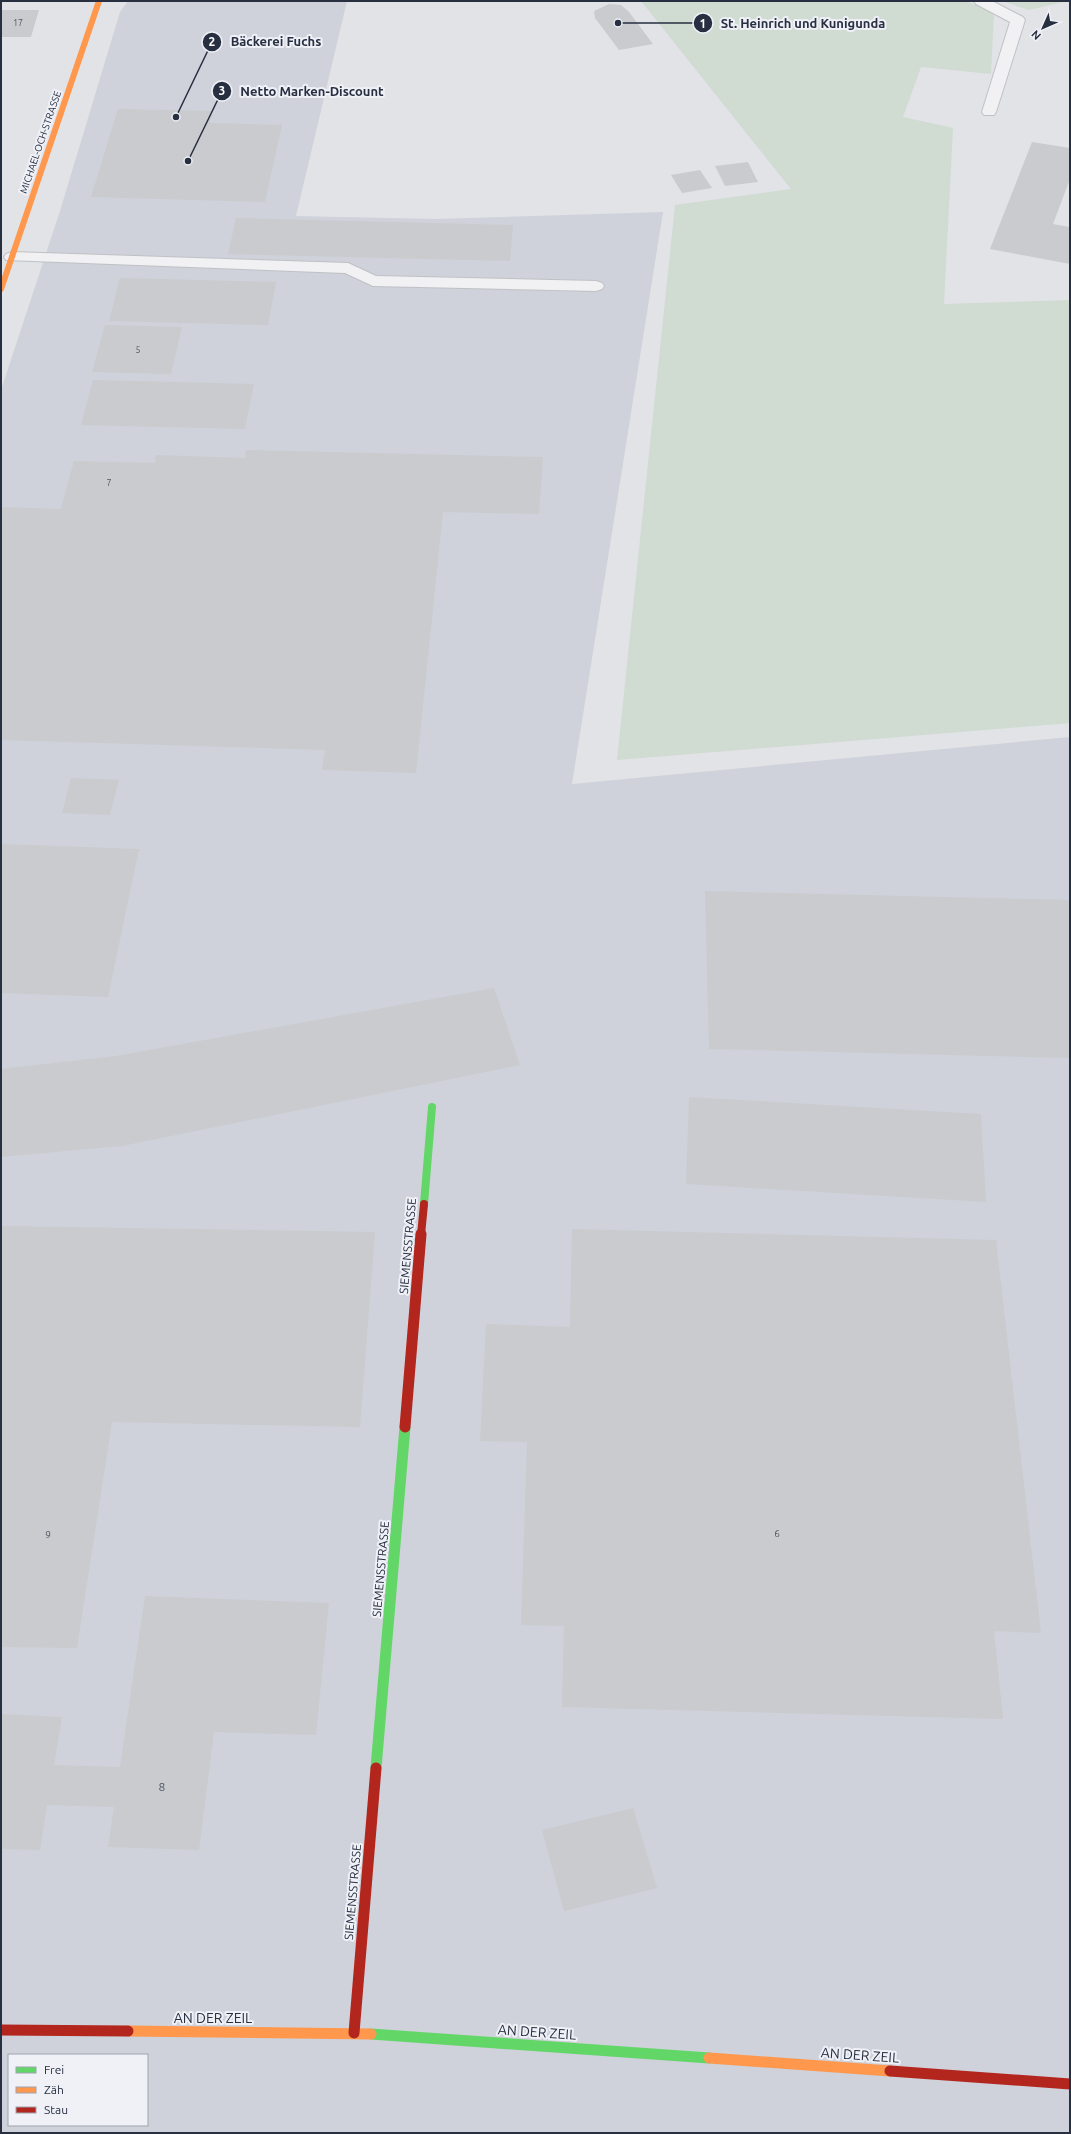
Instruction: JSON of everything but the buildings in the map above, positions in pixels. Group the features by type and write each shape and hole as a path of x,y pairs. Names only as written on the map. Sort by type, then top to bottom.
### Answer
{"street":[{"name":"MICHAEL-OCH-STRASSE","path":"1,289 99,1"},
{"name":"SIEMENSSTRASSE","path":"354,2033 432,1107"},
{"name":"AN DER ZEIL","path":"1,2030 354,2033 1070,2084"}],"lane":[{"path":"981,1 1018,20 989,112"},
{"path":"12,257 348,268 373,281 596,286"}],"shaded area":[{"path":"128,1 347,1 296,216 436,219 663,212 572,784 1070,737 1070,2133 1,2133 1,390 60,211 120,12"},
{"path":"641,1 965,1 994,11 991,74 921,67 903,117 953,128 944,304 1070,300 1070,723 617,760 675,205 791,189"},
{"path":"1002,1 1067,1 1029,10"}],"traffic: fast":[{"path":"424,1204 432,1107"},
{"path":"376,1768 405,1427"},
{"path":"371,2034 709,2058"}],"traffic: slow":[{"path":"1,289 99,1"},
{"path":"128,2031 371,2034"},
{"path":"709,2058 890,2071"}],"traffic: jam":[{"path":"405,1427 424,1204"},
{"path":"354,2033 376,1768"},
{"path":"1,2030 128,2031"},
{"path":"890,2071 1070,2084"}],"place":[{"name":"St. Heinrich und Kunigunda","path":"618,23"},
{"name":"Bäckerei Fuchs","path":"176,117"},
{"name":"Netto Marken-Discount","path":"188,161"}]}
